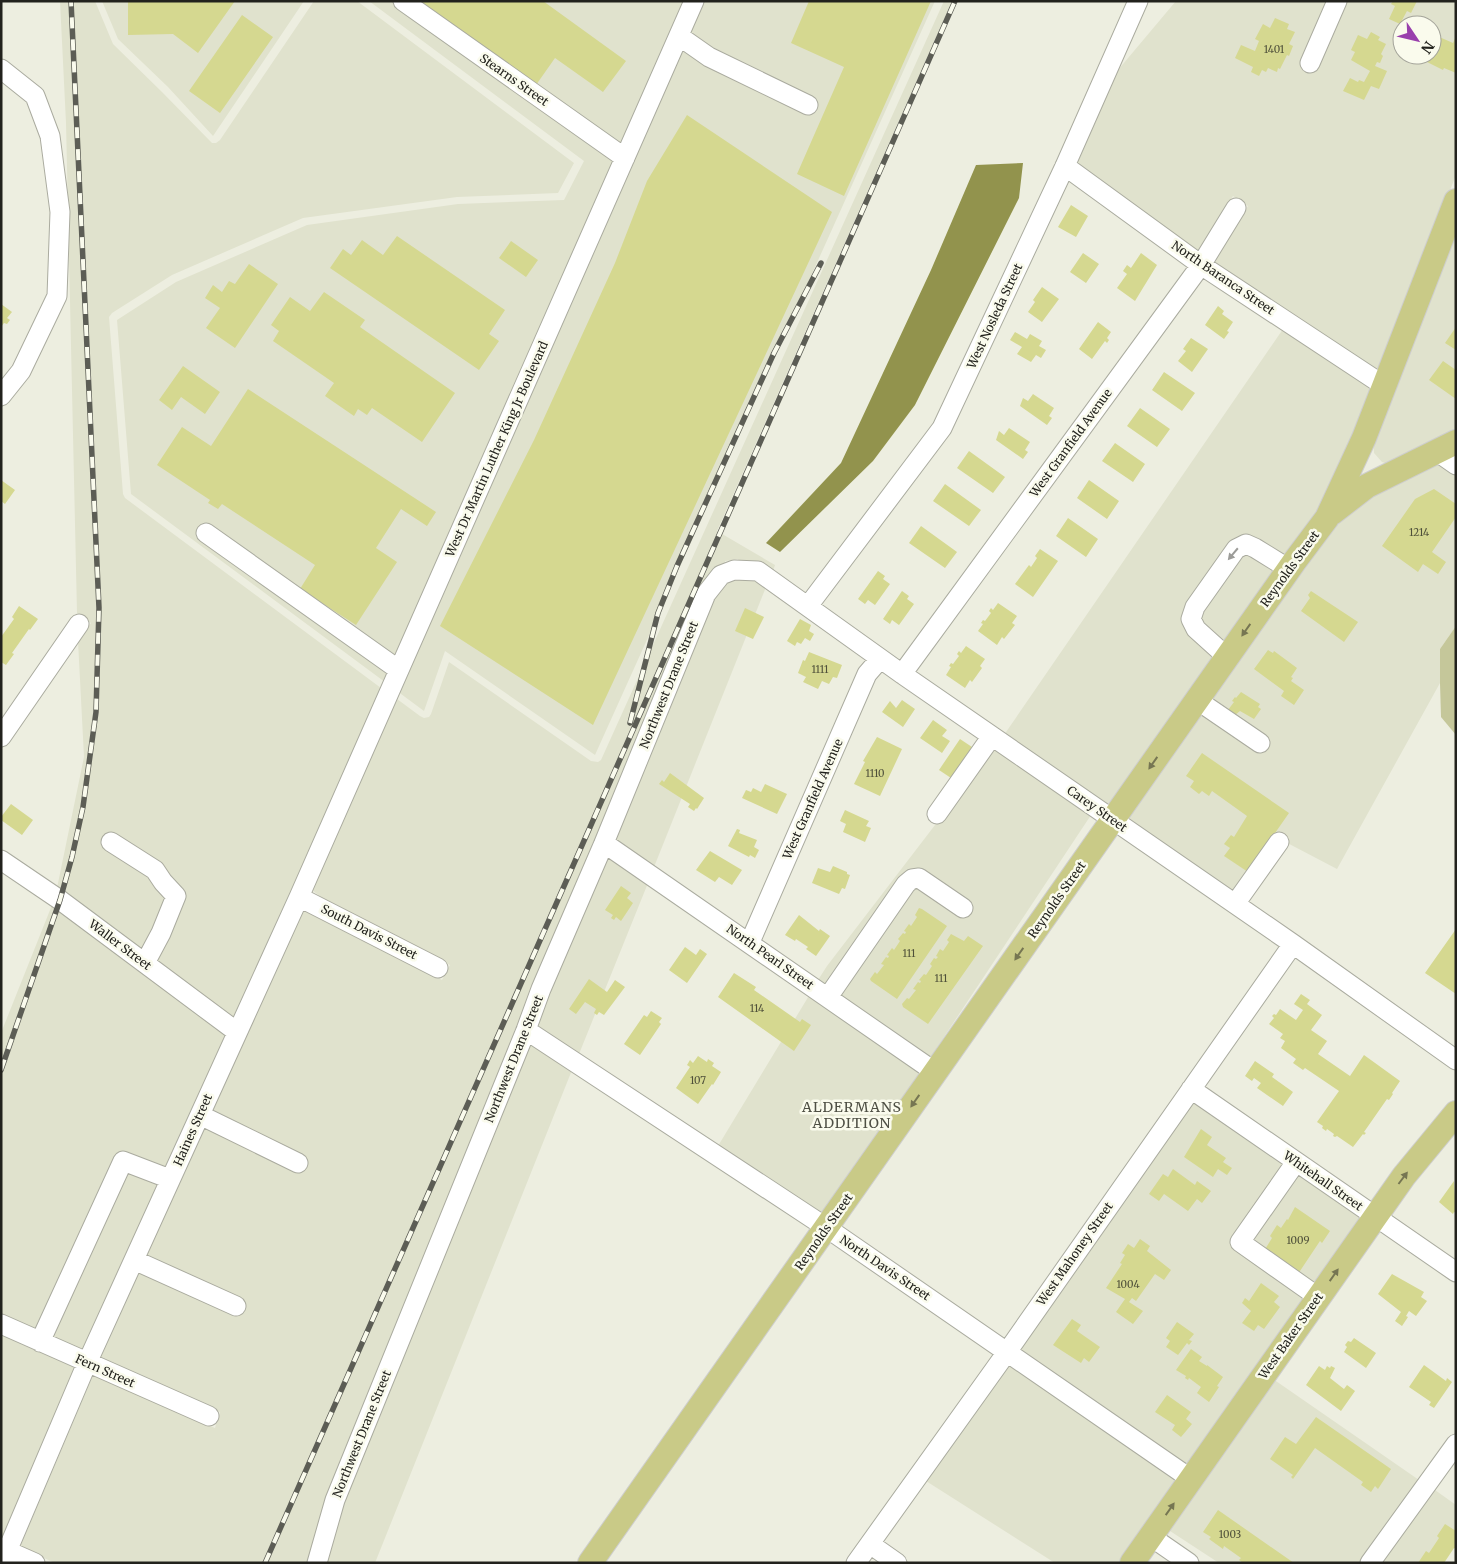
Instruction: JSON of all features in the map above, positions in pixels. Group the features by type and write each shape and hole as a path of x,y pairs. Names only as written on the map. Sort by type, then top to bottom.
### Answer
{"main road":[{"name":"Reynolds Street","path":"590,1563 1289,569 1327,518 1364,438 1454,212"},
{"path":"1364,438 1365,455 1371,464 1378,470 1390,473"},
{"path":"1327,518 1351,497 1390,473 1446,446"},
{"name":"West Baker Street","path":"1132,1563 1404,1176 1456,1112"}],"street":[{"name":"Stearns Street","path":"402,1 625,158"},
{"name":"West Dr Martin Luther King Jr Boulevard","path":"299,896 694,1"},
{"name":"West Nosleda Street","path":"808,606 942,428 1066,166 1138,1"},
{"path":"1310,62 1337,1"},
{"path":"679,36 709,57 808,105"},
{"path":"1,69 35,96 50,136 60,212 57,296 22,371 1,396"},
{"name":"North Baranca Street","path":"1066,166 1201,265 1384,385"},
{"name":"West Granfield Avenue","path":"902,674 1201,265 1236,208"},
{"path":"1446,446 1456,465"},
{"path":"206,533 399,670"},
{"path":"1227,658 1196,629 1191,619 1195,607 1236,549 1246,544 1289,569"},
{"name":"Carey Street","path":"734,570 758,571 880,659 1293,944 1456,1060"},
{"name":"Northwest Drane Street","path":"317,1563 335,1500 541,989 604,843 706,594 721,575 734,570"},
{"path":"1,737 79,624"},
{"name":"West Granfield Avenue","path":"750,942 867,674 880,659"},
{"path":"1197,700 1260,744"},
{"path":"937,814 992,736"},
{"path":"111,842 155,870 176,896 161,933 145,963"},
{"path":"1235,904 1279,842"},
{"name":"North Pearl Street","path":"604,843 936,1072"},
{"name":"Waller Street","path":"1,860 145,963 237,1032"},
{"path":"828,997 906,884 912,879 919,878 963,908"},
{"name":"South Davis Street","path":"299,896 438,968"},
{"name":"Haines Street","path":"87,1363 299,896"},
{"name":"West Mahoney Street","path":"856,1563 1007,1352 1293,944"},
{"name":"North Davis Street","path":"526,1030 827,1228 1191,1479"},
{"name":"Whitehall Street","path":"1191,1089 1456,1272"},
{"path":"200,1115 298,1163"},
{"path":"40,1342 123,1161 170,1179"},
{"path":"1296,1162 1240,1242 1318,1297"},
{"path":"134,1260 236,1306"},
{"name":"Fern Street","path":"1,1324 209,1416"},
{"path":"35,1563 4,1554 87,1363"},
{"path":"1370,1563 1456,1444"},
{"path":"1150,1536 1189,1563"},
{"path":"870,1544 897,1563"}],"shaded area":[{"path":"60,1 95,1 113,44 212,143 220,140 314,1 357,1 574,163 558,193 457,197 303,218 172,275 112,313 109,317 123,494 125,498 381,688 233,1018 57,888 84,757 78,641 91,623 77,613 66,123"},
{"path":"102,1 304,1 213,136 168,87 118,39"},
{"path":"369,1 935,1 595,755 445,651 424,711 131,494 117,320 176,282 307,225 458,204 564,200 584,161"},
{"path":"944,1 952,1 717,531 775,565 773,571 740,562 738,559 725,561 725,564 713,569 698,590 514,1031 326,1496 308,1563 55,1563 20,1547 93,1375 215,1428 220,1412 99,1359 304,908 442,980 450,965 326,901 312,890 397,699 420,716 424,718 429,717 449,662 591,761 598,762 601,760"},
{"path":"1176,1 1456,1 1456,175 1379,372 1213,263 1248,206 1233,196 1198,252 1077,164 1118,70"},
{"path":"1023,163 1019,198 915,405 873,461 780,552 766,543 841,463 931,270 976,165"},
{"path":"1456,230 1456,432 1436,441 1433,439 1429,444 1388,464 1382,462 1374,453 1373,440"},
{"path":"1283,329 1372,388 1357,429 1354,429 1354,435 1319,512 1110,808 1004,735"},
{"path":"1436,461 1456,474 1456,626 1440,649 1440,683 1337,869 1274,836 1241,898 1126,818 1334,523 1357,504"},
{"path":"737,579 756,579 766,587 654,867 615,840 714,599 727,582"},
{"path":"994,748 1091,815 930,1058 818,980"},
{"path":"608,856 648,883 579,1054 537,1027"},
{"path":"52,905 226,1034 82,1352 1,1315 1,1033"},
{"path":"810,994 920,1072 824,1216 718,1146"},
{"path":"531,1043 572,1070 375,1563 327,1563 343,1503"},
{"path":"1194,1101 1362,1219 1188,1467 1019,1350"},
{"path":"1,1333 76,1367 2,1539 1,1538"},
{"path":"1010,1364 1178,1480 1120,1563 1055,1563 926,1481"},
{"path":"1273,1379 1419,1480 1359,1563 1219,1563 1167,1529"},
{"path":"1435,1490 1456,1505 1456,1529 1428,1563 1382,1563"}],"green space":[{"path":"1456,626 1456,735 1441,717 1440,649"}],"building":[{"path":"128,1 235,1 198,53 173,34 128,35"},
{"path":"418,1 543,1 626,61 603,92 555,58 536,85"},
{"path":"809,1 931,1 844,196 797,174 844,67 791,43"},
{"path":"1393,1 1417,1 1411,13 1407,11 1405,15 1392,15 1392,20 1389,19 1395,6 1391,4"},
{"path":"242,15 273,37 220,113 189,91"},
{"path":"1275,18 1289,24 1287,29 1295,32 1289,44 1293,46 1289,56 1287,55 1277,72 1268,68 1266,72 1262,70 1259,76 1251,72 1253,67 1235,58 1241,45 1255,51 1259,41 1255,39 1263,24 1270,28"},
{"path":"1371,32 1380,37 1378,40 1386,44 1381,54 1383,56 1380,63 1377,62 1375,66 1387,71 1379,89 1371,86 1364,100 1343,91 1350,78 1358,82 1359,80 1364,82 1370,71 1351,60 1355,52 1351,50 1358,35 1367,39"},
{"path":"1456,36 1456,73 1444,68 1443,70 1433,65 1442,65 1442,38 1453,43"},
{"path":"687,115 832,212 593,725 440,626 534,440 615,263 647,181"},
{"path":"1071,205 1088,216 1076,237 1058,227"},
{"path":"397,236 505,310 489,334 499,341 479,370 330,268 343,249 351,255 362,240 383,255"},
{"path":"511,241 538,260 526,277 499,258"},
{"path":"1083,253 1099,264 1086,283 1070,272"},
{"path":"1141,253 1157,265 1135,301 1117,288 1127,274 1123,271 1127,265 1131,268"},
{"path":"249,264 278,284 235,348 206,328 220,308 205,298 213,285 222,292 229,281 235,284"},
{"path":"1042,287 1059,299 1042,322 1028,312 1035,302 1033,300"},
{"path":"324,292 365,320 360,327 455,393 422,442 372,408 367,415 358,409 354,416 325,396 334,383 273,341 279,331 271,325 290,297 310,311"},
{"path":"1,304 12,312 7,318 10,320 1,327"},
{"path":"1218,306 1224,311 1222,314 1233,322 1224,339 1205,325"},
{"path":"1098,322 1111,332 1107,338 1109,340 1107,343 1105,341 1092,359 1079,349"},
{"path":"1456,327 1456,350 1445,343"},
{"path":"1015,332 1027,339 1030,334 1042,341 1039,346 1046,350 1041,358 1036,355 1031,362 1017,354 1022,347 1010,340"},
{"path":"1191,338 1208,349 1192,372 1178,361 1186,351 1183,349"},
{"path":"1443,361 1456,370 1456,399 1429,380"},
{"path":"183,366 220,392 205,414 181,397 172,410 159,400"},
{"path":"1164,372 1195,393 1182,411 1152,390"},
{"path":"248,389 436,512 427,526 401,509 376,548 397,562 356,625 300,589 315,565 222,504 218,509 208,503 210,500 157,465 182,427 211,446"},
{"path":"1033,394 1054,408 1049,416 1052,418 1047,425 1020,406 1023,398 1028,401"},
{"path":"1140,408 1170,429 1157,447 1127,426"},
{"path":"1009,428 1030,442 1025,450 1028,452 1023,459 996,440 999,431 1004,435"},
{"path":"1115,443 1145,464 1133,482 1102,461"},
{"path":"969,451 1005,477 993,493 957,468"},
{"path":"1,480 15,490 5,504 1,501"},
{"path":"1089,480 1119,501 1107,519 1077,498"},
{"path":"945,484 981,510 969,526 933,501"},
{"path":"1434,489 1456,504 1456,517 1432,552 1446,562 1438,574 1423,564 1418,572 1382,546 1415,499"},
{"path":"1068,518 1098,539 1086,557 1056,536"},
{"path":"921,526 957,552 945,568 909,543"},
{"path":"1040,549 1058,561 1033,597 1015,584 1029,565 1031,567"},
{"path":"878,571 885,576 883,579 890,584 875,605 868,600 865,604 858,599"},
{"path":"902,591 909,596 907,599 914,604 899,625 892,620 890,624 883,619"},
{"path":"1311,591 1358,622 1344,642 1301,611 1310,598 1308,595"},
{"path":"998,603 1017,616 1012,623 1015,625 1004,639 1002,637 997,645 978,631 983,624 981,623 983,620 985,621 991,613 989,611 991,608 993,610"},
{"path":"19,606 38,619 12,653 14,654 6,665 1,662 1,637 14,619 12,617"},
{"path":"745,608 764,617 753,639 735,631"},
{"path":"800,619 811,625 809,631 814,634 810,641 805,638 801,644 797,642 795,646 787,641"},
{"path":"966,646 985,659 980,666 982,668 965,688 946,675 951,667 949,666 951,663 953,664 959,656 957,654 959,651 961,653"},
{"path":"1268,650 1273,653 1274,651 1297,668 1291,677 1293,678 1291,681 1304,690 1294,705 1281,696 1284,691 1254,669"},
{"path":"809,652 842,665 837,678 833,677 829,684 822,681 818,689 803,682 806,677 798,673 803,660 805,661"},
{"path":"1241,692 1260,704 1258,707 1261,709 1254,719 1240,711 1235,715 1228,710 1234,702 1232,701"},
{"path":"902,700 915,709 903,727 882,712 890,701 896,708"},
{"path":"933,720 947,730 942,736 950,741 942,753 920,738"},
{"path":"877,737 902,749 880,796 854,784 865,762 863,761"},
{"path":"960,739 972,747 951,778 939,770"},
{"path":"1202,753 1289,813 1248,872 1224,856 1230,848 1224,844 1231,835 1234,837 1247,816 1212,791 1209,796 1202,791 1199,794 1190,787 1194,781 1186,776"},
{"path":"670,773 704,798 697,809 694,811 688,807 690,804 659,784 662,780 664,782"},
{"path":"765,784 787,794 777,814 742,798 746,790 751,792 753,788 761,792"},
{"path":"11,804 33,820 22,835 1,820 1,817"},
{"path":"845,810 869,821 866,826 871,828 865,842 843,832 846,824 840,821"},
{"path":"737,829 740,830 739,833 757,840 754,847 759,850 755,858 750,855 749,857 728,846"},
{"path":"710,851 742,870 732,885 719,877 715,882 696,870"},
{"path":"833,866 850,875 845,889 842,888 839,894 812,883 818,868 830,872"},
{"path":"621,886 631,893 627,898 633,903 621,921 616,917 614,920 611,918 613,915 605,910"},
{"path":"919,908 947,926 897,999 870,979 884,965 881,964 886,957 888,958 889,956 887,955 892,948 894,950 900,941 898,939 903,933 905,934 906,932 904,931 909,924 911,926 917,917 915,915"},
{"path":"799,915 819,931 820,929 830,936 816,956 806,949 808,947 796,939 795,941 785,935"},
{"path":"1456,929 1456,994 1425,973"},
{"path":"951,934 964,941 968,936 983,946 928,1024 903,1007 902,1004 916,990 913,989 918,982 920,983 921,981 919,980 924,974 926,975 932,966 930,964 934,958 938,957 936,956 940,949 943,951 949,942 947,940"},
{"path":"685,947 696,955 700,949 707,954 687,983 669,970"},
{"path":"734,973 756,987 754,990 800,1022 802,1019 811,1025 794,1051 718,997"},
{"path":"589,979 607,992 615,980 625,987 604,1015 599,1012 597,1015 594,1013 596,1009 585,1002 576,1014 569,1009"},
{"path":"1301,994 1310,1000 1307,1004 1322,1015 1311,1030 1327,1041 1318,1054 1350,1076 1364,1055 1400,1081 1389,1100 1387,1099 1364,1132 1366,1133 1363,1134 1353,1147 1337,1136 1333,1136 1334,1134 1327,1129 1326,1131 1317,1122 1339,1091 1305,1068 1303,1070 1293,1063 1296,1059 1281,1048 1285,1041 1280,1038 1283,1034 1269,1024 1274,1018 1272,1016 1276,1015 1280,1009 1296,1020 1303,1010 1294,1004"},
{"path":"651,1011 662,1018 659,1022 661,1024 640,1055 624,1044 644,1015 647,1017"},
{"path":"698,1056 707,1062 708,1059 714,1063 712,1066 721,1072 698,1104 676,1088 690,1067 687,1065 690,1060 693,1063"},
{"path":"1255,1061 1274,1074 1272,1077 1293,1092 1283,1106 1257,1088 1261,1083 1254,1078 1252,1081 1245,1076"},
{"path":"1201,1129 1212,1137 1207,1145 1226,1158 1223,1162 1232,1168 1227,1175 1218,1169 1213,1177 1184,1157"},
{"path":"1173,1169 1195,1185 1197,1181 1211,1191 1202,1203 1197,1199 1188,1211 1164,1194 1159,1201 1149,1194 1163,1174 1168,1177"},
{"path":"1454,1181 1456,1213 1454,1212 1453,1214 1439,1202"},
{"path":"1295,1207 1330,1231 1322,1243 1320,1241 1298,1274 1264,1251 1277,1225 1281,1228"},
{"path":"1140,1239 1150,1246 1147,1251 1171,1270 1164,1280 1155,1274 1136,1301 1132,1298 1129,1302 1143,1311 1133,1324 1116,1312 1125,1299 1106,1288 1122,1264 1120,1263 1125,1255 1122,1253 1128,1244 1134,1248"},
{"path":"1392,1274 1424,1292 1421,1297 1427,1301 1416,1316 1409,1311 1406,1316 1408,1317 1402,1326 1395,1321 1401,1312 1378,1294"},
{"path":"1261,1283 1279,1296 1274,1302 1280,1307 1264,1329 1258,1325 1254,1331 1242,1323 1251,1311 1242,1303 1245,1298 1249,1301"},
{"path":"1072,1319 1081,1325 1077,1331 1100,1347 1089,1362 1084,1358 1081,1363 1053,1345"},
{"path":"1177,1322 1194,1334 1189,1340 1192,1341 1189,1345 1187,1343 1178,1355 1166,1347 1170,1341 1166,1338"},
{"path":"1354,1338 1376,1353 1366,1368 1344,1352 1347,1347 1345,1345"},
{"path":"1191,1349 1202,1357 1199,1361 1223,1377 1209,1402 1197,1393 1201,1387 1189,1378 1188,1380 1185,1378 1186,1376 1176,1370"},
{"path":"1424,1365 1446,1381 1447,1378 1452,1382 1434,1408 1429,1405 1431,1402 1409,1387"},
{"path":"1319,1366 1325,1370 1327,1366 1335,1368 1330,1378 1344,1389 1347,1385 1355,1391 1341,1411 1306,1385"},
{"path":"1167,1395 1191,1412 1186,1419 1192,1424 1181,1437 1172,1430 1175,1425 1155,1412"},
{"path":"1316,1417 1391,1469 1378,1489 1375,1486 1371,1492 1361,1485 1363,1482 1315,1448 1293,1479 1291,1477 1293,1475 1270,1459 1285,1437 1296,1444"},
{"path":"1218,1510 1294,1563 1243,1563 1239,1560 1241,1558 1224,1546 1223,1549 1203,1532"},
{"path":"1445,1524 1456,1531 1456,1549 1454,1548 1444,1563 1418,1563 1426,1551 1429,1553 1439,1538 1437,1536"}],"railway":[{"path":"1,1070 60,900 72,857 83,807 96,712 99,608 71,1"},
{"path":"265,1563 955,1"},
{"path":"630,723 658,613 677,566 774,353 821,263"}],"district":[{"name":"ALDERMANS ADDITION","path":"852,1116"}]}
